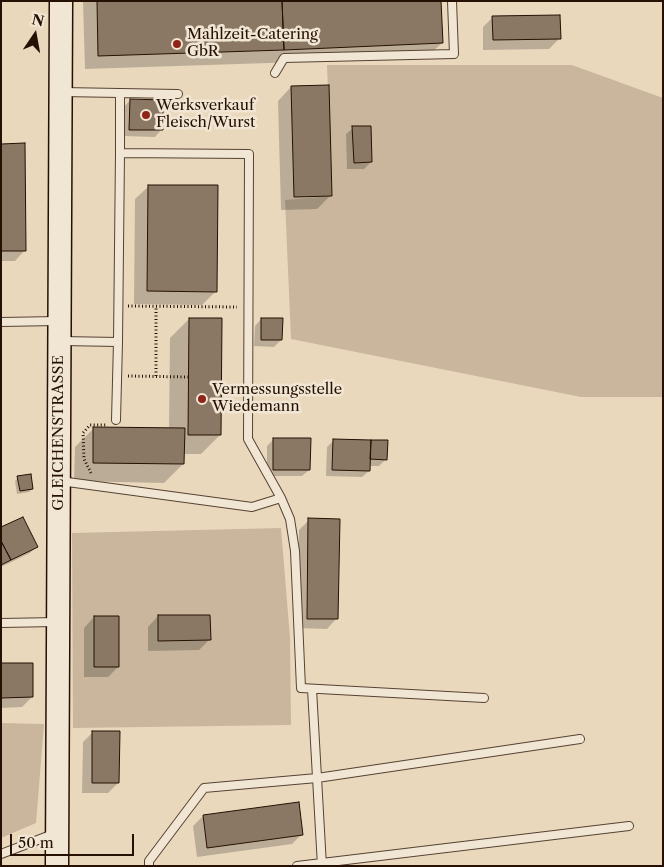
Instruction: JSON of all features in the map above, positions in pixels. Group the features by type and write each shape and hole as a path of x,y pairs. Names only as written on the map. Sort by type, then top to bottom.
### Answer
{"street":[{"name":"GLEICHENSTRASSE","path":"57,866 60,1"}],"lane":[{"path":"275,73 284,58 454,54 452,1"},
{"path":"60,92 178,94"},
{"path":"116,420 120,93"},
{"path":"120,153 249,154 248,439 281,498 290,519 295,551 301,688 484,698"},
{"path":"1,322 118,342"},
{"path":"58,480 252,507 281,498"},
{"path":"1,623 59,622"},
{"path":"312,689 322,864"},
{"path":"149,866 149,861 204,788 317,778 580,739"},
{"path":"297,866 629,826"},
{"path":"1,854 58,832"}],"path":[{"path":"118,306 248,307"},
{"path":"156,306 156,376"},
{"path":"117,376 188,377"},
{"path":"97,485 84,460 83,433 90,425 116,425 116,420"}],"shaded area":[{"path":"327,65 572,65 663,98 663,397 581,397 291,339 285,200 332,196"},
{"path":"281,528 290,638 291,725 73,728 72,533"},
{"path":"1,723 44,724 36,823 1,838"}],"building":[{"path":"97,1 282,1 284,50 98,56"},
{"path":"282,1 441,1 443,43 284,50"},
{"path":"560,15 561,39 493,40 492,16"},
{"path":"329,85 332,196 294,197 291,86"},
{"name":"Werksverkauf Fleisch/Wurst","path":"130,99 163,100 163,130 129,130"},
{"path":"352,126 371,126 372,162 354,163"},
{"path":"25,143 26,251 1,251 1,144"},
{"path":"148,185 218,185 217,292 147,291"},
{"path":"189,318 222,318 221,435 188,435"},
{"path":"261,318 283,318 282,340 261,340"},
{"path":"93,427 185,428 184,464 93,463"},
{"path":"273,438 311,438 310,470 273,470"},
{"path":"333,439 371,440 370,471 332,470"},
{"path":"371,440 388,440 387,460 370,459"},
{"path":"31,474 33,489 20,491 17,476"},
{"path":"23,517 38,547 11,560 1,541 1,527"},
{"path":"308,518 340,519 338,619 307,619"},
{"path":"1,541 11,560 1,565"},
{"path":"158,615 210,615 211,640 158,641"},
{"path":"94,616 119,616 119,667 94,667"},
{"path":"1,663 33,663 33,697 1,698"},
{"path":"92,731 120,731 119,783 92,783"},
{"path":"299,802 303,835 207,848 203,815"}],"place":[{"name":"Mahlzeit-Catering GbR","path":"177,44"},
{"name":"Werksverkauf Fleisch/Wurst","path":"146,115"},
{"name":"Vermessungsstelle Wiedemann","path":"202,399"}]}
